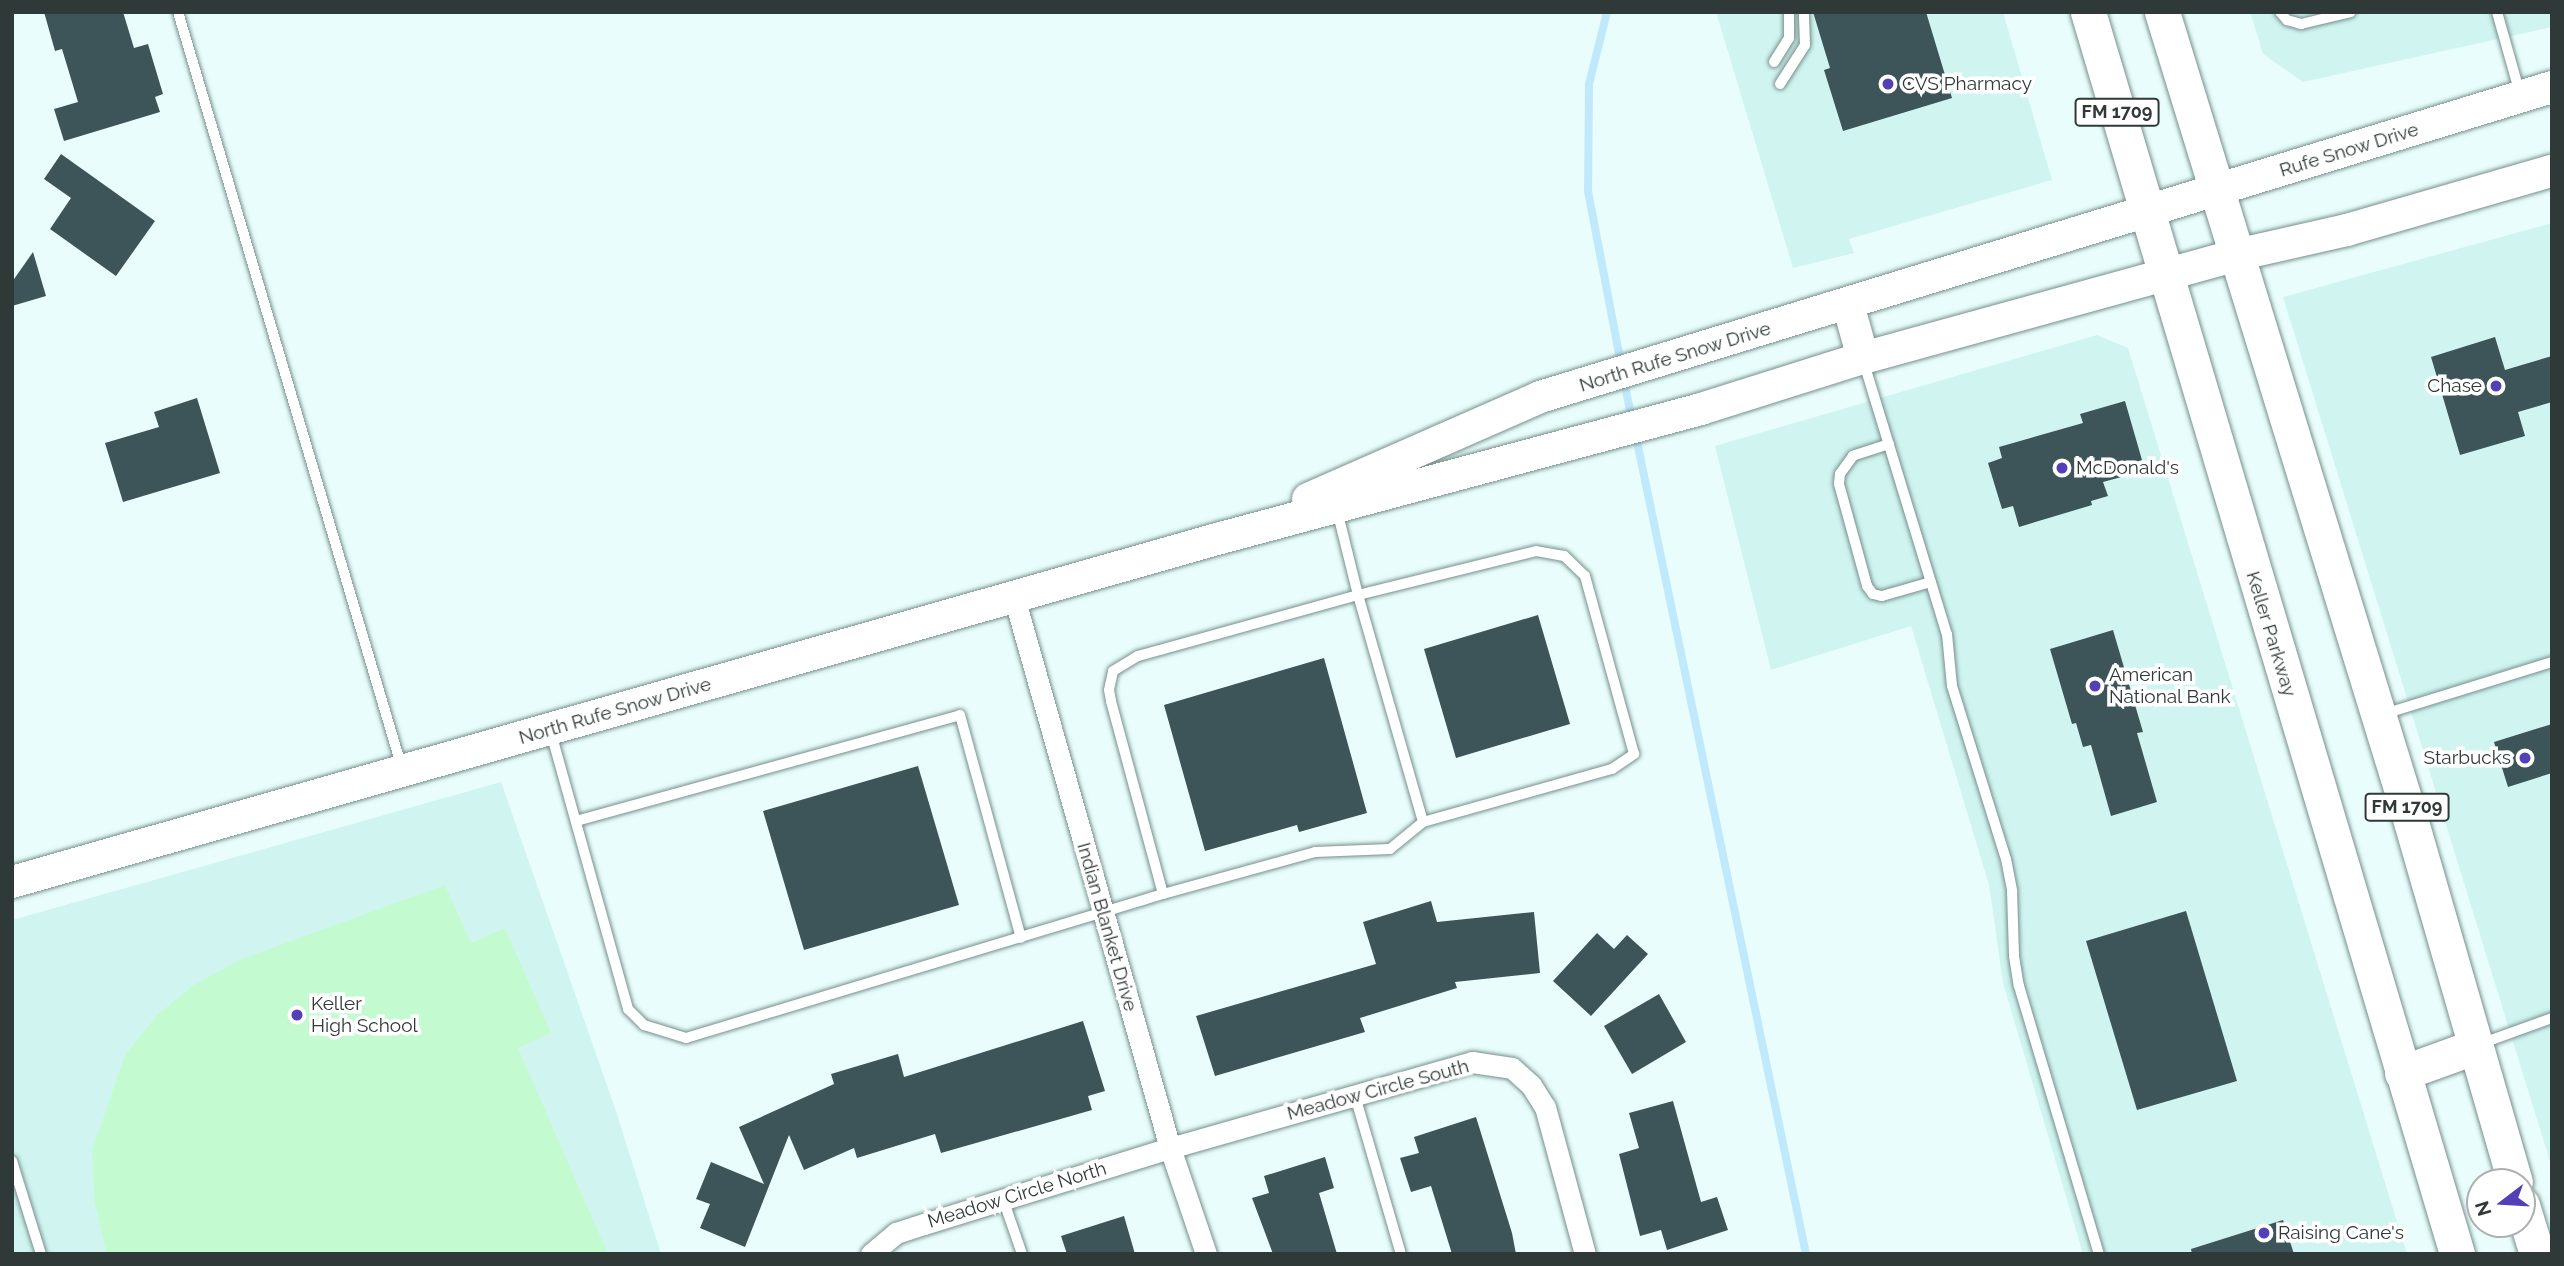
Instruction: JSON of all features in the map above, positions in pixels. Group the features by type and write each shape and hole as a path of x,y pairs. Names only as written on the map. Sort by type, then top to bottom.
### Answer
{"main road":[{"name":"Keller Parkway","path":"2088,12 2458,1254"},
{"name":"FM 1709","path":"2162,12 2378,715 2511,1168"},
{"name":"Rufe Snow Drive","path":"2146,211 2552,87"},
{"path":"2165,275 2236,255 2347,230 2552,171"},
{"name":"North Rufe Snow Drive","path":"1217,539 1540,397 2146,211"},
{"name":"North Rufe Snow Drive","path":"12,882 1217,539 1701,409 1863,358 2165,275"},
{"path":"1848,304 1863,358"},
{"path":"2402,1073 2474,1046"}],"street":[{"name":"Indian Blanket Drive","path":"1014,597 1170,1148 1206,1254"},
{"name":"Meadow Circle South","path":"1170,1148 1472,1062 1512,1068 1531,1085 1545,1107 1585,1254"},
{"name":"Meadow Circle North","path":"871,1254 896,1233 1170,1148"}],"lane":[{"path":"178,12 403,772"},
{"path":"1774,62 1789,38 1788,12"},
{"path":"1780,84 1805,45 1804,12"},
{"path":"2280,12 2287,20 2301,24 2351,12"},
{"path":"2497,12 2521,97"},
{"path":"1863,358 1947,634 1952,686 2006,859 2012,891 2014,956 2019,986 2099,1254"},
{"path":"1889,444 1853,456 1840,474 1839,484 1867,586 1873,594 1882,596 1931,582"},
{"path":"1336,508 1423,822"},
{"path":"550,730 628,1009 644,1026 686,1038 1163,894 1315,852 1390,849 1423,822 1612,769 1634,754 1585,576 1564,556 1536,551 1358,594 1138,656 1113,671 1109,690 1111,701 1163,894"},
{"path":"2378,715 2552,662"},
{"path":"576,821 960,715 1021,938"},
{"path":"2474,1046 2552,1018"},
{"path":"1355,1096 1401,1254"},
{"path":"12,1161 41,1254"},
{"path":"1003,1199 1021,1254"}],"shaded area":[{"path":"1716,12 2003,12 2052,180 1849,239 1854,253 1793,268"},
{"path":"2250,12 2552,12 2552,27 2303,82 2263,54"},
{"path":"2552,223 2552,1168 2283,297"},
{"path":"2097,335 2128,348 2407,1254 2083,1254 2003,983 1989,885 1911,626 1771,670 1715,446"},
{"name":"Keller High School","path":"501,782 616,1111 661,1254 12,1254 12,920"}],"green space":[{"path":"445,885 471,943 505,928 551,1033 518,1048 608,1254 107,1254 95,1203 92,1151 125,1055 157,1015 194,985 239,960"}],"building":[{"path":"44,12 123,12 134,48 148,44 163,94 155,97 160,112 64,141 54,109 78,102 62,49 55,51"},
{"name":"CVS Pharmacy","path":"1813,12 1926,12 1952,98 1843,131 1824,70 1830,68"},
{"path":"61,154 155,221 116,276 50,229 71,198 44,179"},
{"path":"33,252 46,296 12,306 12,282"},
{"name":"Chase","path":"2495,337 2505,370 2552,356 2552,402 2518,412 2525,436 2460,455 2431,357"},
{"path":"197,398 220,473 123,502 105,443 159,427 154,412"},
{"name":"McDonald's","path":"2125,401 2142,460 2133,463 2136,473 2103,482 2108,496 2091,501 2092,505 2019,527 2013,506 2002,509 1988,463 2002,458 1999,447 2083,423 2080,414"},
{"path":"1538,615 1570,724 1456,758 1424,649"},
{"name":"American National Bank","path":"2113,630 2143,732 2137,733 2157,802 2111,816 2091,745 2083,747 2076,723 2072,724 2050,649"},
{"path":"1324,658 1367,813 1299,832 1297,825 1205,851 1164,705"},
{"name":"Starbucks","path":"2552,724 2552,773 2508,787 2494,742"},
{"path":"918,766 959,905 804,950 763,811"},
{"path":"1431,901 1437,922 1534,912 1540,973 1455,982 1457,988 1360,1018 1365,1032 1215,1076 1196,1016 1376,964 1363,922"},
{"path":"2186,911 2237,1081 2137,1110 2086,941"},
{"path":"1597,933 1614,949 1627,935 1648,954 1591,1016 1553,981"},
{"path":"1659,994 1686,1042 1632,1074 1604,1026"},
{"path":"1083,1021 1105,1091 1088,1096 1092,1110 941,1153 935,1134 857,1158 854,1148 804,1170 789,1135 745,1247 700,1228 710,1204 696,1199 711,1162 764,1184 739,1127 834,1084 831,1074 898,1054 904,1077"},
{"path":"1673,1101 1701,1202 1717,1197 1728,1230 1667,1250 1661,1230 1640,1236 1619,1154 1639,1148 1629,1113"},
{"path":"1476,1117 1516,1254 1452,1254 1431,1186 1411,1192 1400,1158 1419,1153 1414,1137"},
{"path":"1325,1157 1334,1188 1319,1193 1337,1254 1273,1254 1252,1198 1269,1193 1264,1176"},
{"path":"1124,1216 1135,1254 1067,1254 1061,1236"},
{"name":"Raising Cane's","path":"2283,1220 2294,1254 2192,1254 2191,1249"}],"waterway":[{"path":"1607,12 1589,84 1588,191 1621,364"},
{"path":"1623,377 1632,419"},
{"path":"1635,432 1806,1254"}],"place":[{"name":"CVS Pharmacy","path":"1888,84"},
{"name":"Chase","path":"2496,386"},
{"name":"McDonald's","path":"2062,468"},
{"name":"American National Bank","path":"2095,686"},
{"name":"Starbucks","path":"2525,758"},
{"name":"Keller High School","path":"297,1015"},
{"name":"Raising Cane's","path":"2264,1233"}]}
